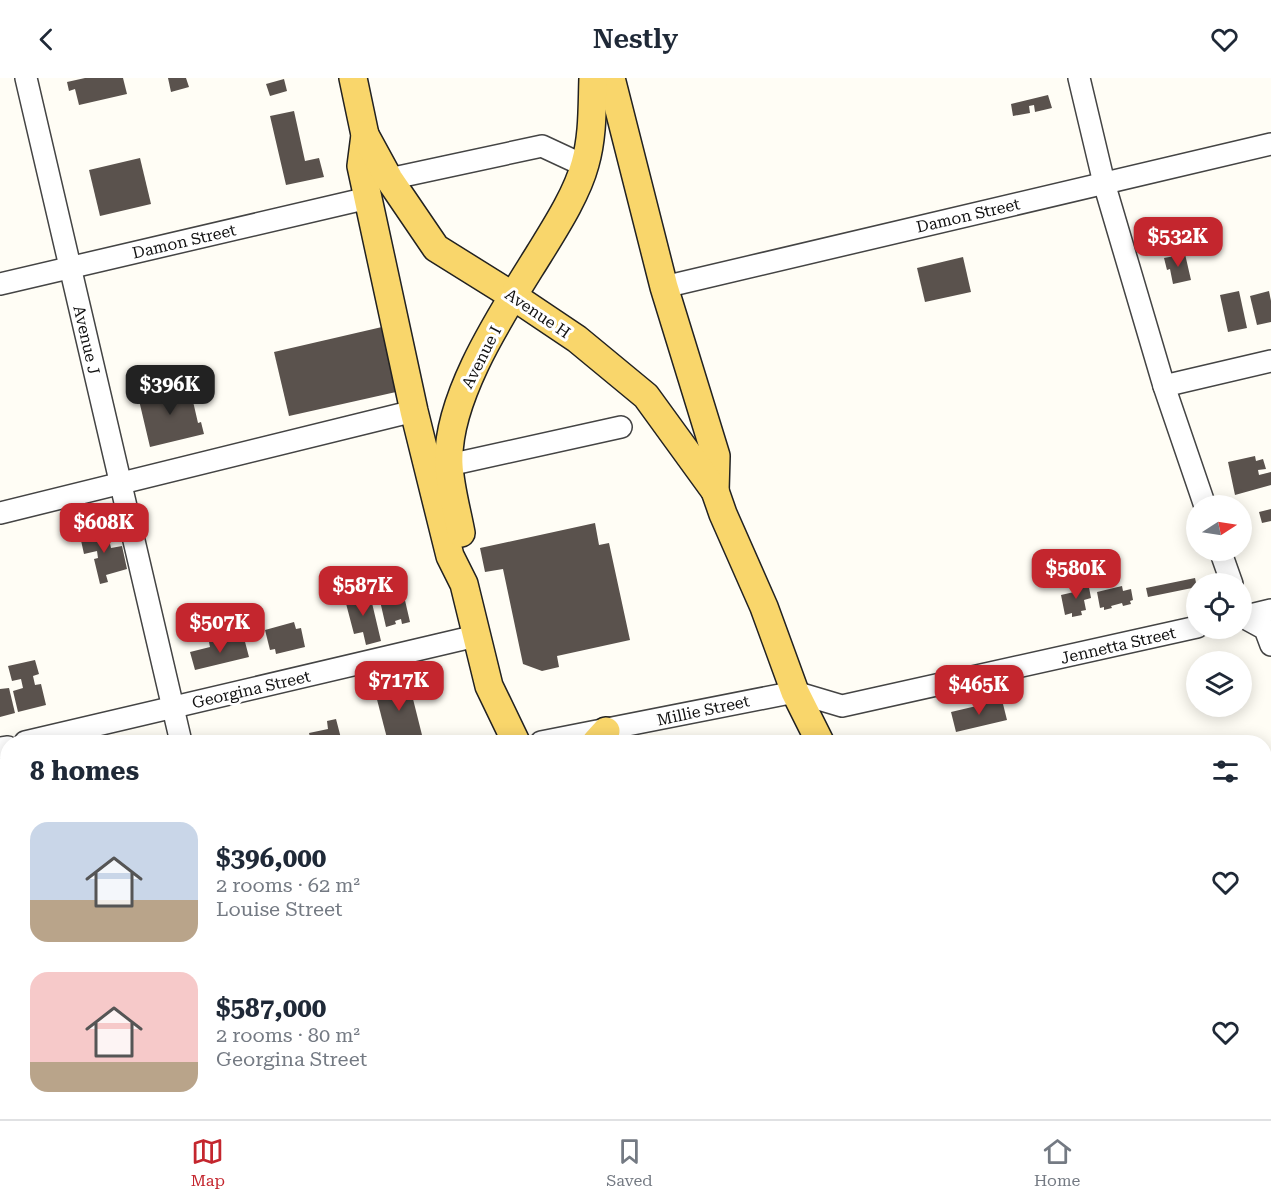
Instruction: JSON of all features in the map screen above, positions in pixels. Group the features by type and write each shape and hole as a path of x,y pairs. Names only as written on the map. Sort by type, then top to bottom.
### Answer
{"main road":[{"name":"Avenue I","path":"352,78 365,135 361,166 414,411 450,556 464,585 489,686 513,735"},
{"name":"Avenue I","path":"464,585 465,552 449,465 450,438 466,381 513,296 563,216 585,166 591,132 593,78"},
{"name":"Avenue H","path":"611,78 664,287 716,456 715,491"},
{"name":"Avenue H","path":"365,135 388,179 436,248 577,339 646,396 715,491 764,607 795,692 816,735"},
{"path":"457,260 468,265 494,269 527,263 540,253"},
{"path":"414,411 424,414 433,422 440,447 449,465"}],"street":[{"name":"Avenue J","path":"26,78 179,735"},
{"path":"1079,78 1104,183 1164,386 1201,495"},
{"name":"Damon Street","path":"664,287 1271,144"},
{"path":"388,179 542,146 585,166"},
{"name":"Damon Street","path":"0,284 368,198"},
{"path":"1164,386 1271,361"},
{"path":"0,513 414,411"},
{"path":"449,465 621,427"},
{"path":"1252,613 1271,610"},
{"path":"1252,621 1265,629 1271,645"},
{"name":"Jennetta Street","path":"795,692 842,706 1186,629"},
{"name":"Georgina Street","path":"55,735 476,636"},
{"name":"Millie Street","path":"610,735 795,692"}],"building":[{"path":"85,78 123,78 127,94 79,105 75,89 69,91 67,82"},
{"path":"168,78 186,78 189,87 171,92"},
{"path":"284,79 287,91 270,96 266,84"},
{"path":"1048,95 1052,108 1035,112 1034,105 1029,106 1030,113 1013,116 1011,104"},
{"path":"294,111 305,161 319,158 324,177 286,185 270,116"},
{"path":"140,158 151,204 100,216 89,170"},
{"path":"1185,254 1191,280 1173,284 1170,269 1167,270 1164,258"},
{"path":"963,257 971,292 925,302 917,268"},
{"path":"1239,291 1247,328 1228,332 1220,295"},
{"path":"1269,291 1271,322 1257,325 1250,296"},
{"path":"382,327 396,392 289,416 274,352"},
{"path":"189,384 198,423 201,422 204,434 150,447 138,396"},
{"path":"1255,456 1256,461 1263,459 1266,469 1258,470 1259,475 1271,472 1271,485 1235,495 1228,462"},
{"path":"1271,509 1271,521 1262,523 1259,512"},
{"path":"595,523 599,545 609,543 630,640 557,656 559,667 542,671 523,664 503,569 485,572 480,548"},
{"path":"91,530 92,533 107,530 111,548 122,546 127,569 106,575 108,582 100,584 94,559 98,558 97,551 84,554 80,536 86,535 86,532"},
{"path":"1186,580 1186,589 1148,597 1146,588"},
{"path":"1088,582 1091,598 1084,600 1086,610 1081,611 1082,615 1072,617 1072,613 1065,615 1061,595 1074,592 1072,586"},
{"path":"1122,586 1123,591 1131,589 1133,600 1130,601 1131,604 1123,606 1122,603 1104,610 1104,607 1100,608 1097,592"},
{"path":"365,591 367,604 372,603 381,641 366,645 363,632 354,634 344,596"},
{"path":"404,596 410,622 402,624 401,619 395,621 396,624 386,627 380,601"},
{"path":"294,622 296,629 301,628 305,647 276,654 275,649 270,650 265,630"},
{"path":"244,638 249,657 195,670 190,652 210,647 209,642 222,639 223,643"},
{"path":"35,660 39,674 33,676 35,685 41,684 46,705 18,712 13,691 23,688 21,679 12,681 8,666"},
{"path":"408,679 422,735 386,735 374,688"},
{"path":"9,688 15,713 0,717 0,689"},
{"path":"1002,700 1007,720 956,732 951,712"},
{"path":"336,719 340,735 309,735 309,733 328,729 327,721"}]}
